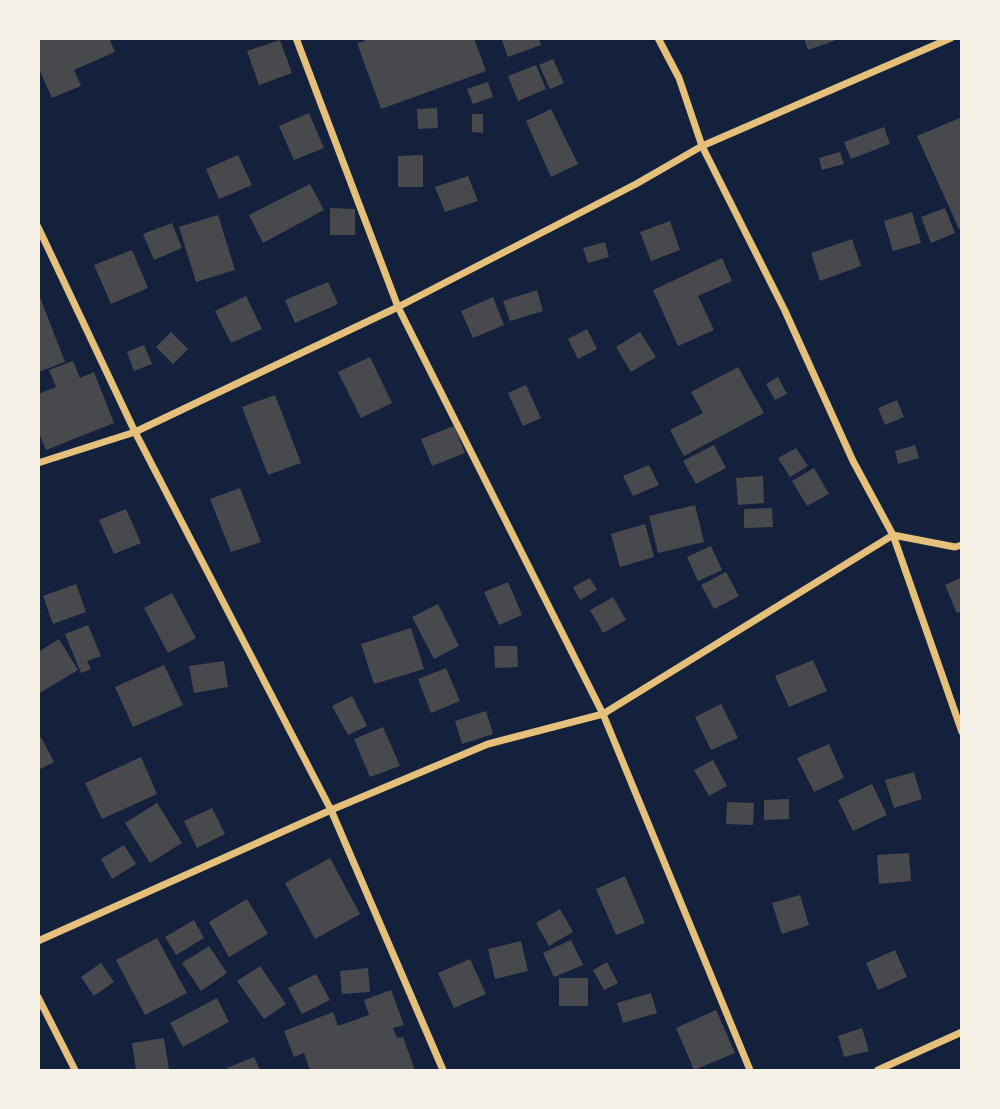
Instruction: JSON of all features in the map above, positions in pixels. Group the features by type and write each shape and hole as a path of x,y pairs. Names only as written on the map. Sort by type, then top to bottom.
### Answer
{"street":[{"path":"296,38 398,307 603,714 750,1070"},
{"path":"658,38 678,78 702,146 785,312 853,461 893,535 961,732"},
{"path":"38,463 135,432 398,307 636,184 702,146 951,38"},
{"path":"38,227 135,432 331,810 443,1070"},
{"path":"38,941 331,810 488,744 603,714 893,535 955,547 961,545"},
{"path":"38,997 75,1070"},
{"path":"878,1070 961,1032"}],"building":[{"path":"38,38 109,38 115,52 74,70 81,86 52,98 38,67"},
{"path":"364,38 474,38 486,71 381,109 357,43 365,41"},
{"path":"501,38 539,38 541,45 508,57"},
{"path":"804,38 839,38 839,39 808,50"},
{"path":"280,40 292,73 259,85 247,51"},
{"path":"553,59 564,83 550,89 539,65"},
{"path":"536,65 546,89 518,101 508,76"},
{"path":"488,82 493,97 473,104 467,89"},
{"path":"437,108 438,128 418,129 417,109"},
{"path":"551,109 578,164 551,177 526,121"},
{"path":"309,113 324,148 294,160 279,126"},
{"path":"472,114 483,114 483,133 472,132"},
{"path":"962,117 962,228 959,229 917,136"},
{"path":"884,127 890,144 851,159 844,142"},
{"path":"840,152 844,164 822,170 819,158"},
{"path":"238,155 252,185 219,199 206,169"},
{"path":"423,155 423,187 398,187 398,156"},
{"path":"468,176 478,201 445,212 435,187"},
{"path":"310,184 324,210 263,243 249,215"},
{"path":"330,208 355,209 355,235 330,235"},
{"path":"945,208 955,233 931,243 921,217"},
{"path":"912,212 921,243 893,251 884,221"},
{"path":"218,215 235,270 196,282 179,227"},
{"path":"670,221 680,250 651,261 640,232"},
{"path":"172,223 182,248 154,260 143,234"},
{"path":"852,239 861,266 820,281 811,253"},
{"path":"605,242 609,257 588,263 583,248"},
{"path":"132,250 148,288 111,304 94,265"},
{"path":"722,258 732,281 698,296 714,330 678,346 653,290"},
{"path":"328,282 338,304 295,323 285,300"},
{"path":"537,290 543,311 510,321 503,301"},
{"path":"38,292 65,362 38,372"},
{"path":"246,296 262,329 231,343 215,311"},
{"path":"493,297 504,325 473,338 461,311"},
{"path":"587,329 597,349 578,359 568,339"},
{"path":"171,332 188,349 173,364 156,347"},
{"path":"640,332 656,357 631,372 616,347"},
{"path":"144,345 152,364 134,371 127,352"},
{"path":"370,357 392,403 361,418 338,372"},
{"path":"73,361 80,378 94,372 114,423 46,450 38,431 38,394 56,387 49,370"},
{"path":"738,367 764,413 684,456 670,430 703,413 691,392"},
{"path":"778,377 787,394 775,400 766,384"},
{"path":"526,385 541,418 523,426 508,393"},
{"path":"275,395 301,463 268,475 242,407"},
{"path":"897,400 904,417 885,425 878,408"},
{"path":"454,426 465,453 432,466 421,439"},
{"path":"714,445 726,468 696,484 683,461"},
{"path":"915,445 919,458 898,464 895,451"},
{"path":"796,448 808,466 790,477 778,458"},
{"path":"649,465 659,485 633,496 623,476"},
{"path":"814,468 829,494 807,506 792,481"},
{"path":"763,476 764,503 738,505 736,478"},
{"path":"240,488 261,542 231,552 210,499"},
{"path":"695,505 704,542 658,553 649,516"},
{"path":"772,508 773,527 744,528 744,509"},
{"path":"126,509 141,543 114,554 99,520"},
{"path":"645,524 654,557 620,567 611,534"},
{"path":"711,546 722,570 698,581 687,557"},
{"path":"726,572 739,596 714,609 701,585"},
{"path":"590,578 597,590 580,600 573,587"},
{"path":"960,578 962,611 957,613 945,585"},
{"path":"508,582 522,615 499,625 484,592"},
{"path":"76,584 86,612 53,624 43,596"},
{"path":"172,593 196,638 168,653 144,608"},
{"path":"613,597 626,620 603,633 590,610"},
{"path":"438,604 459,646 434,659 412,617"},
{"path":"88,625 101,656 87,661 91,669 81,673 65,634"},
{"path":"411,628 424,669 374,684 361,644"},
{"path":"59,639 78,670 38,694 38,652"},
{"path":"494,646 517,646 518,667 495,668"},
{"path":"813,660 827,691 789,707 775,676"},
{"path":"224,661 228,687 194,693 189,666"},
{"path":"164,665 183,705 133,727 115,687"},
{"path":"446,668 460,701 431,713 418,679"},
{"path":"352,696 367,726 348,735 332,706"},
{"path":"721,704 738,738 711,750 695,717"},
{"path":"486,711 493,734 462,744 455,721"},
{"path":"383,727 400,766 370,777 354,739"},
{"path":"41,737 54,762 38,770 38,739"},
{"path":"829,744 844,778 814,792 797,758"},
{"path":"141,757 157,794 102,819 85,783"},
{"path":"713,760 727,786 709,796 694,770"},
{"path":"914,772 922,799 894,808 885,780"},
{"path":"872,784 887,815 853,831 838,800"},
{"path":"789,799 789,819 764,820 764,800"},
{"path":"727,802 754,803 753,825 726,824"},
{"path":"157,803 182,843 150,863 125,823"},
{"path":"212,808 225,834 197,848 184,821"},
{"path":"124,845 136,864 112,879 101,859"},
{"path":"909,853 911,881 879,884 877,855"},
{"path":"330,858 360,914 315,939 285,883"},
{"path":"625,876 645,923 616,935 596,889"},
{"path":"800,895 809,925 782,934 772,903"},
{"path":"247,899 268,934 229,957 209,922"},
{"path":"560,909 573,932 549,946 536,923"},
{"path":"194,920 204,938 176,955 165,937"},
{"path":"157,938 187,993 145,1015 116,960"},
{"path":"571,940 583,965 554,977 543,953"},
{"path":"521,941 528,971 495,979 488,949"},
{"path":"209,946 227,973 201,991 182,963"},
{"path":"895,950 907,977 878,990 866,963"},
{"path":"470,959 486,994 454,1008 438,973"},
{"path":"607,962 618,983 604,990 593,970"},
{"path":"101,963 114,982 94,996 81,977"},
{"path":"260,966 286,1004 264,1019 237,981"},
{"path":"368,968 370,992 342,994 340,971"},
{"path":"316,974 330,1000 302,1014 288,988"},
{"path":"559,978 588,978 588,1006 559,1006"},
{"path":"391,990 404,1025 393,1028 397,1038 403,1037 415,1070 310,1070 304,1053 294,1057 284,1031 333,1012 338,1026 369,1015 364,1000"},
{"path":"651,993 657,1013 623,1023 617,1003"},
{"path":"217,998 229,1022 183,1047 170,1023"},
{"path":"716,1010 735,1053 694,1070 676,1028"},
{"path":"862,1028 869,1051 844,1057 838,1036"},
{"path":"164,1038 169,1070 136,1070 132,1043"},
{"path":"254,1057 260,1070 227,1068"}]}
